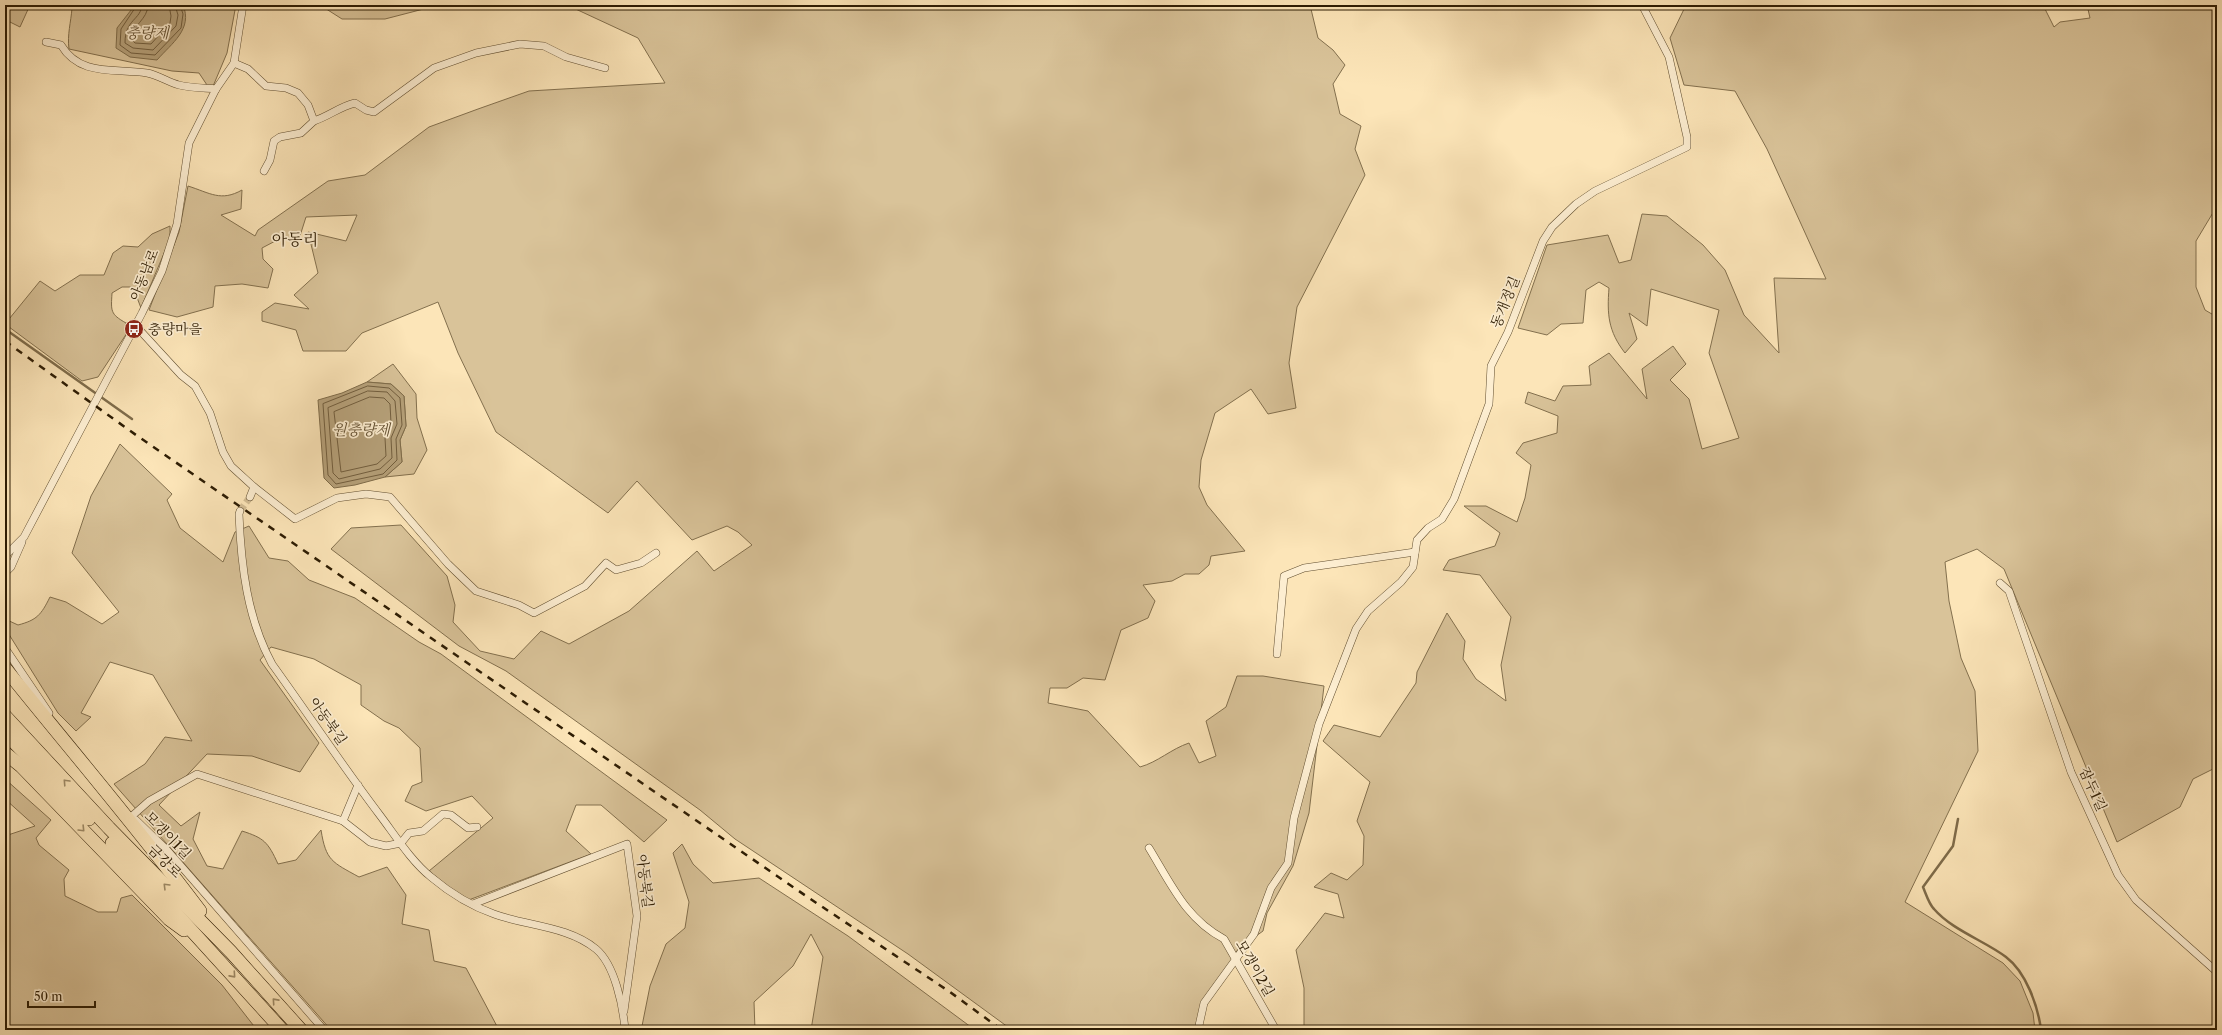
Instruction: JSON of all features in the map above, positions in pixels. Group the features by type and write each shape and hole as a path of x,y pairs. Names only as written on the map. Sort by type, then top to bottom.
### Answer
{"highway":[{"path":"5,668 106,793 152,847 232,952"},
{"name":"금강로","path":"5,716 109,828 232,952 300,1030"},
{"name":"금강로","path":"5,733 107,838 215,954 282,1030"},
{"path":"5,753 21,766 169,919 215,954"}],"street":[{"name":"아동남로","path":"5,556 24,537 162,271 177,224 189,143 216,89 234,63 243,5"},
{"name":"동개정길","path":"1237,959 1254,934 1271,888 1288,863 1294,818 1319,724 1346,652 1356,629 1368,611 1401,582 1413,566 1417,540 1428,528 1442,518 1454,499 1489,404 1491,366 1508,332 1543,241 1552,227 1576,204 1595,191 1687,147 1687,137 1669,57 1642,5"},
{"path":"46,42 61,45 66,54 80,65 94,69 147,73 180,85 216,89"},
{"path":"264,171 270,160 274,141 280,137 301,133 314,121 328,117 348,104 355,102 366,110 374,112 434,68 476,53 520,44 544,46 566,57 605,68"},
{"path":"234,63 248,69 266,86 286,88 298,93 308,105 314,121"},
{"path":"135,325 181,375 195,386 210,413 223,452 231,466 254,487 295,518 337,498 366,494 390,497 448,564 476,591 519,604 534,613 585,586 606,563 616,570 641,563 656,552"},
{"path":"250,497 254,487"},
{"name":"아동북길","path":"240,511 241,552 248,597 253,620 263,646 272,664 400,843 430,876 457,897 494,914 572,935 596,949 610,966 624,1015"},
{"path":"5,573 11,566 24,537"},
{"path":"1277,654 1284,576 1311,567 1415,552"},
{"name":"잠두1길","path":"2000,583 2009,592 2071,772 2118,875 2136,900 2217,972"},
{"name":"모갱이1길","path":"5,648 61,731 132,816 167,850 324,1030"},
{"path":"132,816 149,800 197,774 343,821 370,842 386,846 400,843 409,833 423,831 443,814 451,815 468,828 477,827"},
{"path":"343,821 358,785"},
{"name":"아동북길","path":"473,904 627,844 637,916 624,1015 625,1030"},
{"name":"모갱이2길","path":"1149,848 1180,901 1193,917 1209,931 1224,940 1237,959 1246,980 1271,1018 1276,1030"},
{"path":"1198,1030 1204,1002 1237,959"}],"shaded area":[{"path":"5,5 30,5 20,27 6,20 5,22"},
{"path":"74,5 234,5 235,10 227,53 211,91 199,73 172,71 69,49 69,28 72,8"},
{"path":"320,5 439,5 385,19 342,19"},
{"path":"567,5 1310,5 1318,38 1333,50 1345,65 1333,84 1340,114 1361,126 1355,149 1365,175 1297,307 1289,363 1296,408 1268,414 1251,389 1215,413 1201,460 1199,487 1207,505 1245,551 1211,556 1209,565 1199,574 1185,574 1172,581 1143,585 1155,601 1148,618 1121,630 1105,680 1083,678 1067,688 1050,688 1048,703 1088,711 1140,767 1147,765 1189,743 1199,763 1216,756 1206,721 1226,707 1237,676 1263,676 1324,686 1309,813 1293,866 1267,913 1263,931 1238,949 1196,1024 1197,1030 1012,1030 908,954 735,839 700,810 506,671 459,646 331,549 351,528 401,525 447,576 455,605 453,622 480,651 514,659 541,631 569,644 629,611 697,551 714,571 752,545 738,532 727,526 692,540 637,481 608,513 496,432 458,353 438,302 362,333 346,351 303,351 296,330 262,321 262,312 275,303 309,309 294,295 318,273 308,232 346,241 357,215 306,217 299,239 281,238 262,248 263,259 273,269 268,288 242,284 215,286 213,307 177,317 149,310 179,232 188,186 209,194 221,196 235,194 242,190 241,209 221,215 255,236 258,230 328,181 365,175 429,127 529,91 665,83 638,38"},
{"path":"1686,5 2043,5 2054,27 2060,22 2090,18 2087,5 2217,5 2217,206 2196,241 2196,287 2205,310 2217,317 2217,767 2193,779 2180,807 2117,842 2004,569 1977,549 1945,562 1949,601 1961,658 1975,691 1978,751 1905,902 2003,963 2020,981 2033,1013 2035,1030 1304,1030 1304,988 1296,950 1325,913 1344,918 1338,894 1314,887 1331,873 1347,880 1363,865 1364,836 1357,821 1370,782 1323,741 1334,725 1380,737 1416,683 1417,672 1447,613 1465,641 1463,659 1476,679 1506,701 1501,665 1511,617 1480,575 1443,570 1449,560 1495,546 1500,533 1464,506 1486,506 1517,522 1525,498 1531,465 1516,453 1523,443 1557,433 1558,416 1525,403 1528,392 1555,401 1563,386 1591,385 1589,366 1609,353 1647,399 1642,369 1673,346 1686,364 1670,380 1689,399 1702,449 1739,438 1709,353 1719,310 1651,289 1647,326 1629,313 1637,339 1625,353 1615,337 1610,322 1608,306 1609,288 1599,282 1586,290 1583,323 1561,324 1547,335 1518,328 1547,245 1608,235 1619,263 1631,260 1642,214 1667,216 1703,245 1725,270 1744,315 1779,353 1774,278 1826,279 1767,149 1735,91 1684,85 1670,38"},
{"path":"170,226 170,239 141,308 133,287 122,287 112,293 112,308 114,314 126,323 129,330 98,377 82,381 5,324 40,281 55,291 80,275 104,275 113,253 123,246 138,247 152,234"},
{"path":"393,364 416,394 417,418 427,450 414,474 385,477 402,462 400,440 406,426 404,396 391,384 367,382"},
{"path":"120,444 172,494 167,500 180,528 223,562 235,532 249,526 269,558 288,561 309,580 355,598 419,642 441,654 667,820 644,842 601,805 576,805 566,831 591,854 466,901 429,871 493,818 472,796 426,811 405,801 412,786 422,782 420,748 399,728 384,721 361,705 361,685 314,659 271,647 260,660 319,743 300,772 252,756 207,754 159,805 181,826 200,812 193,839 207,866 223,869 242,831 256,836 264,842 268,846 278,864 296,860 321,830 328,855 336,864 350,872 359,877 387,867 406,895 402,924 429,930 434,961 466,968 499,1030 331,1030 114,784 145,764 165,737 192,741 153,675 110,662 81,713 91,717 76,731 58,713 5,628 5,619 18,625 30,621 38,616 50,597 66,602 102,624 119,612 72,553 91,496"},
{"path":"5,779 51,820 36,838 39,845 69,870 64,879 65,896 98,912 117,912 121,898 132,895 222,985 257,1030 5,1030 5,836 35,826 5,799"},
{"path":"682,844 693,864 713,883 759,878 848,936 975,1030 811,1030 823,957 811,934 793,966 754,1002 755,1030 643,1030 642,1026 650,986 666,944 685,928 689,902 673,853"}],"water":[{"name":"충량제","path":"135,5 183,5 185,21 183,28 179,35 157,60 130,57 116,48 117,28"},
{"name":"원충량제","path":"367,382 391,384 404,396 406,426 400,440 402,462 385,477 355,485 334,488 324,478 318,400 342,393"}],"waterway":[{"path":"5,329 132,419"},
{"path":"1958,819 1953,846 1923,887 1934,909 1941,916 1959,929 1998,951 2013,963 2030,990 2034,1000 2041,1030"}],"tunnel":[{"path":"240,511 250,497"}],"railway":[{"path":"5,341 136,435 809,898 950,992 1002,1030"}],"place":[{"name":"충량마을","path":"134,329"}],"district":[{"name":"아동리","path":"295,239"}]}
